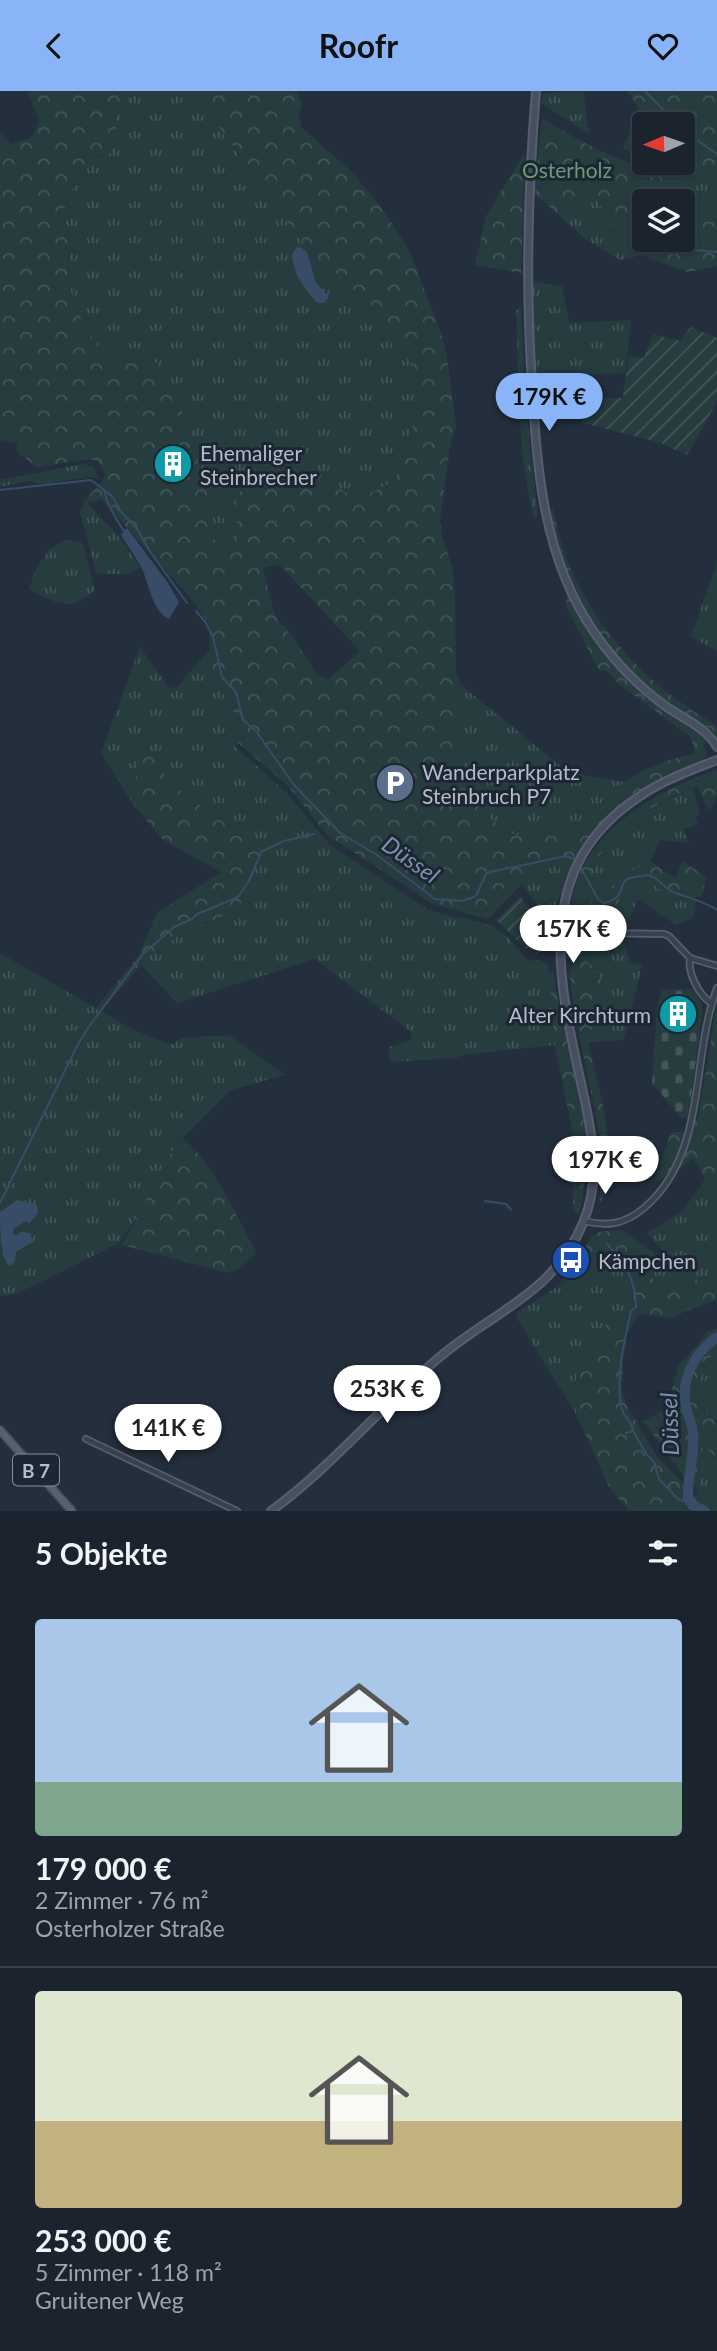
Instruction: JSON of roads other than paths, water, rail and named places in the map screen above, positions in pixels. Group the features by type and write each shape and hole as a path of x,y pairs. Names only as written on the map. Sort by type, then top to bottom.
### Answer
{"main road":[{"path":"536,91 528,249 529,347 539,474 552,544 569,588 587,622 608,651 647,692 708,735 717,747"},
{"path":"271,1511 310,1481 432,1363 454,1344 538,1287 566,1255 584,1221 593,1184 594,1152 564,1003 559,963 560,918 571,880 580,860 598,833 631,802 665,782 717,760"},
{"name":"B 7","path":"0,1430 72,1511"}],"street":[{"path":"603,933 664,934 690,958 717,966"},
{"path":"690,958 690,968 695,981 704,998 711,1003"},
{"path":"584,1221 615,1224 635,1216 659,1193 677,1167 692,1119 711,1003 717,988"},
{"path":"86,1439 237,1511"}],"water":[{"path":"300,247 307,252 316,283 329,297 324,303 318,303 313,298 297,274 292,254"},
{"path":"127,528 179,602 169,619 154,602 143,571 121,535"},
{"path":"17,1200 37,1205 38,1213 29,1224 26,1221 13,1229 16,1236 21,1232 29,1233 34,1241 16,1252 15,1262 9,1266 2,1248 0,1212"}],"waterway":[{"path":"645,91 665,112"},
{"path":"695,139 717,154"},
{"path":"695,250 717,252"},
{"name":"Düssel","path":"0,490 91,480 112,496 187,603"},
{"path":"104,490 109,506 124,531"},
{"name":"Düssel","path":"196,611 213,637 222,677 236,692 243,720 256,731 294,785 339,832 377,855 435,899 462,901 476,896 486,874 490,872 566,856 578,864"},
{"path":"0,1203 77,1046 143,954 174,927 238,897 249,881 261,852 284,841 314,834"},
{"name":"Düssel","path":"581,868 598,899 604,903 619,895 626,880 649,875 673,892 717,910"},
{"path":"485,1201 506,1204 511,1210"},
{"path":"607,1244 628,1272 634,1287 636,1307 631,1311 628,1323 619,1383 621,1407 633,1431"},
{"name":"Düssel","path":"705,1511 692,1505 688,1498 693,1441 685,1387 696,1359 717,1337"},
{"name":"Düssel","path":"680,1411 688,1416"},
{"path":"626,1433 633,1431 654,1462 659,1479 679,1500 689,1502"}],"place":[{"name":"Ehemaliger Steinbrecher","path":"173,464"},
{"name":"Wanderparkplatz Steinbruch P7","path":"395,783"},
{"name":"Alter Kirchturm","path":"678,1014"},
{"name":"Kämpchen","path":"571,1260"}],"park label":[{"name":"Osterholz","path":"567,169"}]}
